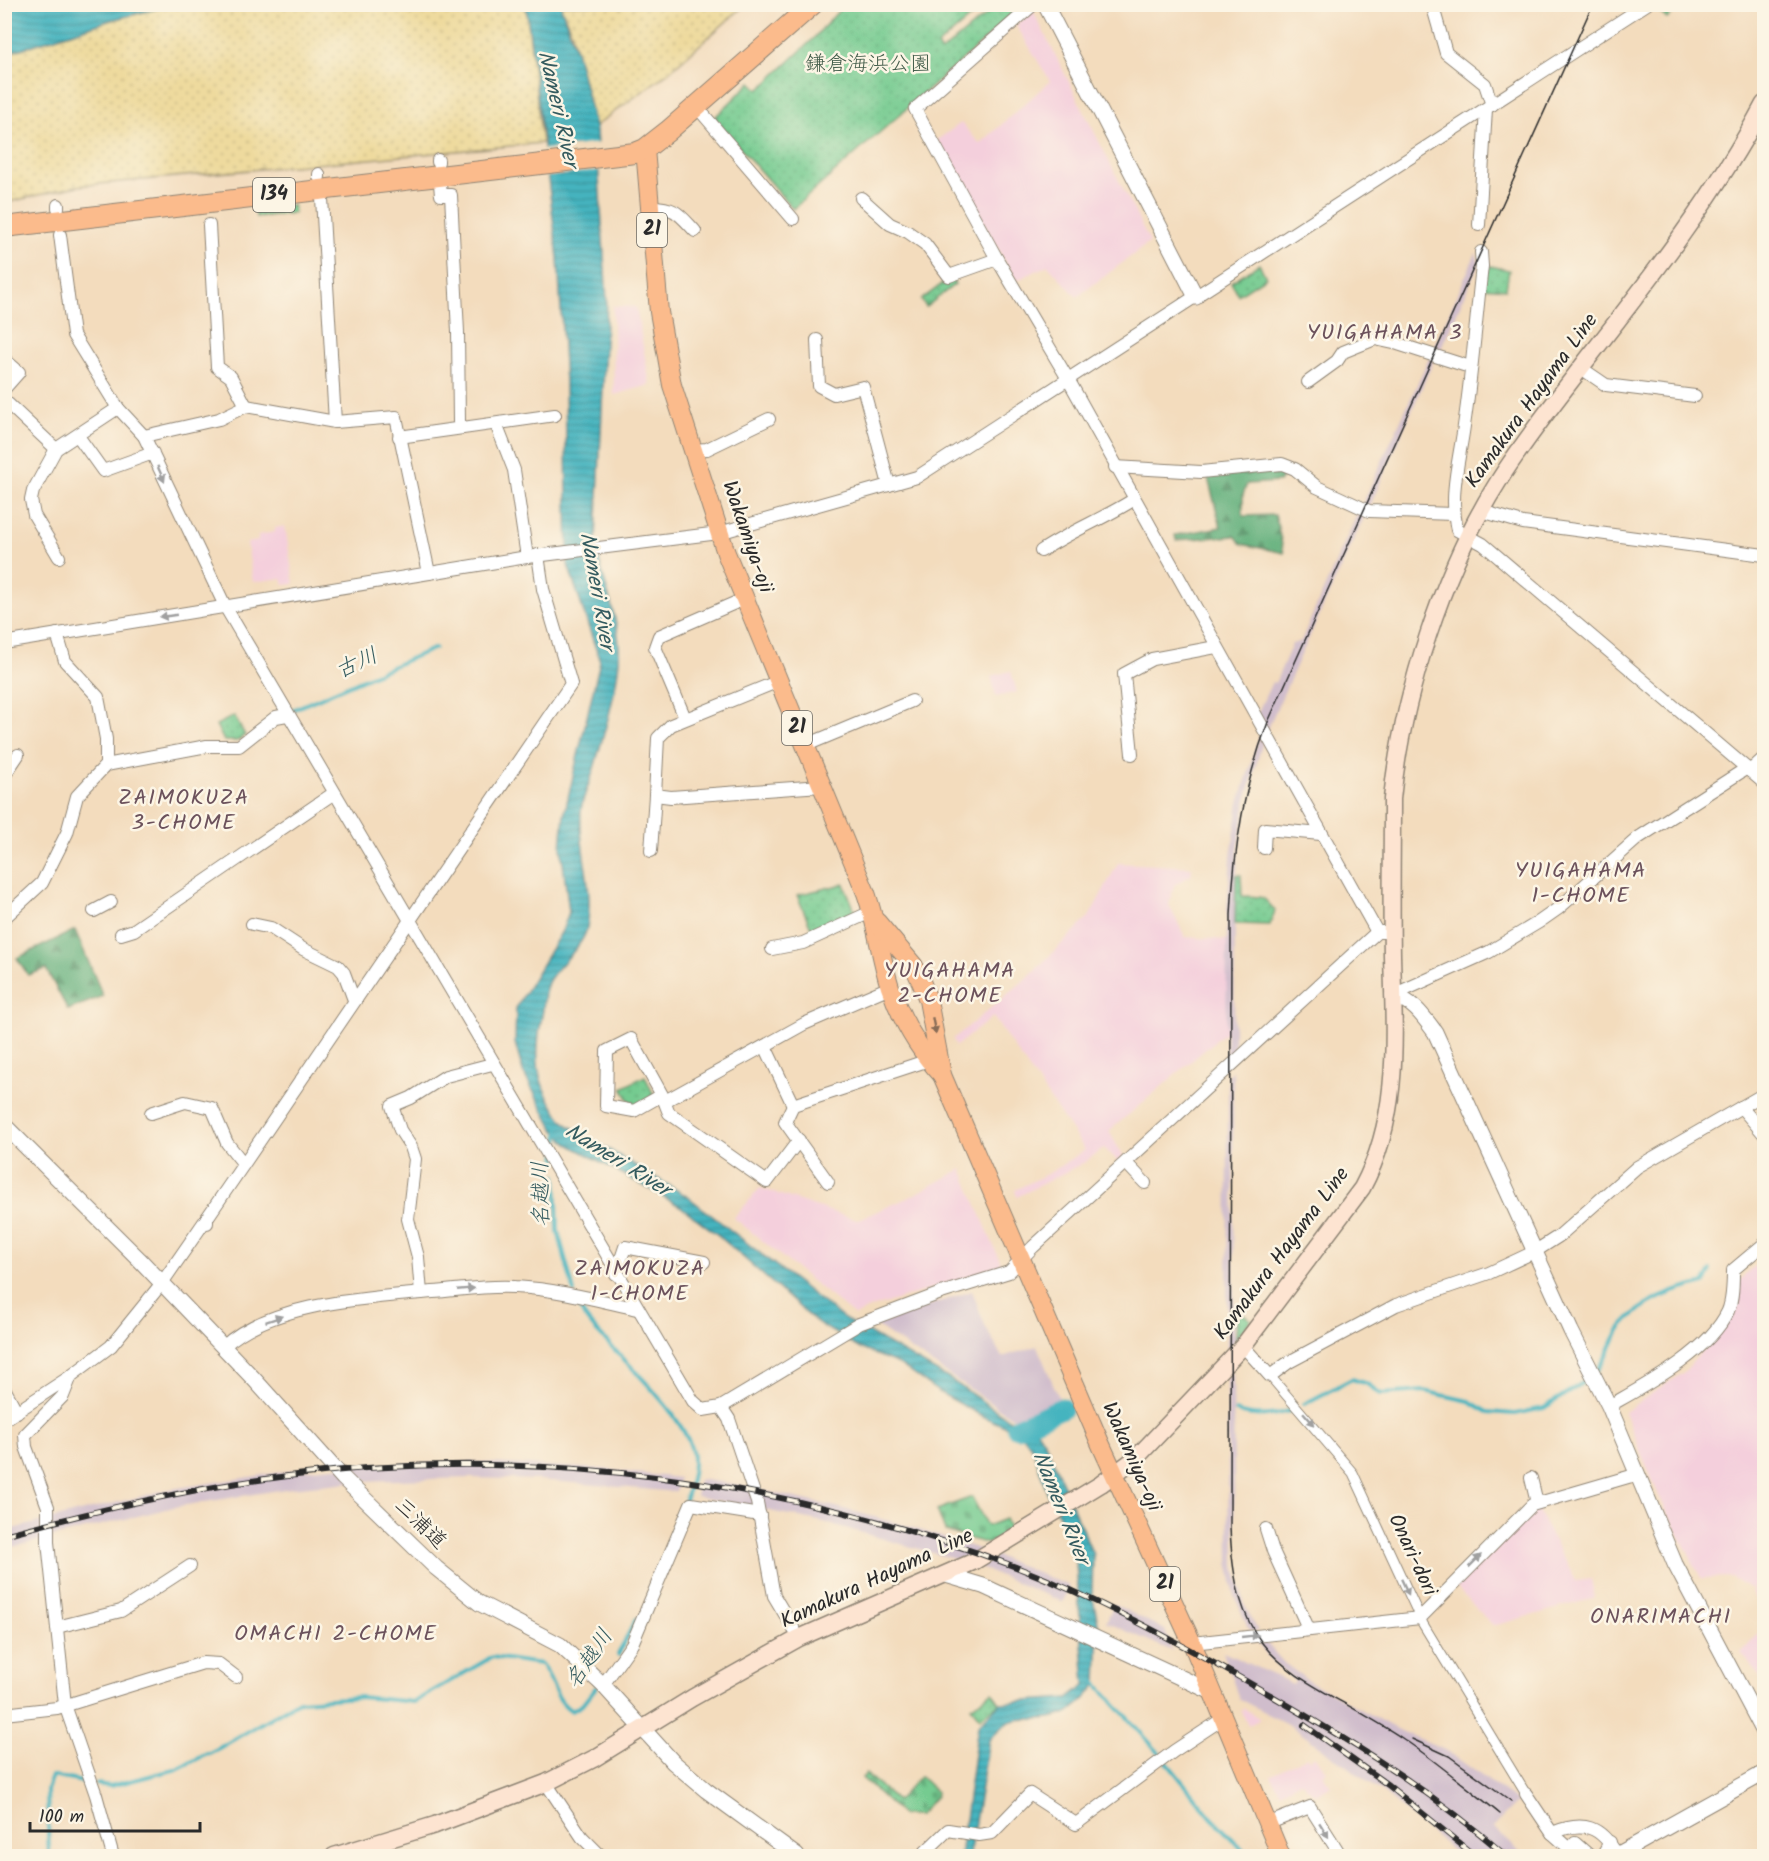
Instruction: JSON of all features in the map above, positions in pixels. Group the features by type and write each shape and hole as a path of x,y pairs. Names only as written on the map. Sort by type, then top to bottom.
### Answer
{"highway":[{"name":"134","path":"4,227 543,164 645,149 697,107 813,4"}],"main road":[{"name":"Kamakura Hayama Line","path":"334,1857 435,1826 546,1783 799,1638 918,1584 946,1575 992,1551 1114,1475 1136,1458 1244,1347 1362,1188 1373,1167 1391,1097 1394,995 1384,932 1396,760 1407,712 1442,597 1481,510 1512,459 1707,199 1764,104"},
{"name":"Wakamiya-oji","path":"645,149 656,289 665,354 672,385 719,533 875,917 890,987 906,1023 929,1060 942,1075"},
{"name":"Wakamiya-oji","path":"875,917 914,966 922,984 928,1000 942,1075 1114,1475 1214,1693 1281,1857"}],"street":[{"path":"60,236 73,335 118,408 144,436 226,608 284,710 637,1309 693,1401 706,1411 721,1407 859,1324 941,1293 1009,1272 1126,1162 1384,932 1321,834 915,109 1034,4"},
{"path":"1045,4 1196,297"},
{"path":"1432,4 1446,53 1485,84 1489,107 1479,225"},
{"path":"4,643 532,556 719,533 917,477 1647,4"},
{"path":"697,107 793,219"},
{"path":"440,184 441,195 451,195 459,422 462,428"},
{"path":"322,198 335,422"},
{"path":"861,198 890,224 925,243 950,276 997,259"},
{"path":"651,207 667,207 676,211 695,231"},
{"path":"209,225 217,367 231,377 246,406"},
{"path":"1481,252 1482,266 1464,426 1454,484 1453,514 1457,530 1469,534 1764,783"},
{"path":"1308,382 1337,361 1343,352 1375,339 1470,367"},
{"path":"817,340 819,386 834,394 863,387 889,485"},
{"path":"4,359 19,372 4,389"},
{"path":"1581,368 1606,386 1695,396"},
{"path":"4,400 56,449"},
{"path":"144,436 219,419 246,406 335,422 396,417 429,573"},
{"path":"59,557 34,515 31,500 56,449 118,408"},
{"path":"399,437 555,415"},
{"path":"693,450 707,449 769,419"},
{"path":"4,1420 71,1376 121,1335 162,1283 207,1221 243,1163 571,684 532,556 514,470 495,424"},
{"path":"78,436 102,471 153,453"},
{"path":"1115,467 1201,472 1282,464 1295,469 1317,487 1369,511 1453,514"},
{"path":"1041,551 1080,528 1103,519 1133,500"},
{"path":"1481,510 1523,523 1764,555"},
{"path":"685,718 655,647 659,636 744,599"},
{"path":"57,634 64,661 98,697 106,739 106,765"},
{"path":"1132,754 1124,674 1152,659 1216,646"},
{"path":"651,851 658,738 671,725 685,718 779,681"},
{"path":"804,746 912,701"},
{"path":"4,918 42,883 67,832 77,796 106,765 207,746 239,746 284,710"},
{"path":"4,776 18,755"},
{"path":"1394,995 1489,952 1539,922 1559,908 1638,838 1764,758"},
{"path":"655,795 671,797 821,786"},
{"path":"121,934 134,930 334,793"},
{"path":"1264,848 1265,829 1321,834"},
{"path":"94,911 111,902"},
{"path":"772,949 803,943 875,917"},
{"path":"252,924 271,928 303,949 338,966 344,973 354,1000"},
{"path":"799,1140 767,1182 669,1113 664,1098 631,1039 607,1051 606,1106 634,1111 664,1098 804,1024 890,987"},
{"path":"1394,995 1407,1000 1420,1012 1435,1032 1534,1252 1609,1406 1635,1474 1675,1564 1764,1732"},
{"path":"765,1046 793,1105"},
{"path":"828,1182 785,1122 793,1105 929,1060"},
{"path":"421,1293 418,1257 408,1219 415,1159 411,1147 400,1130 392,1106 411,1098 446,1076 492,1064"},
{"path":"1270,1376 1289,1362 1396,1305 1467,1282 1534,1252 1558,1236 1636,1167 1764,1094"},
{"path":"151,1113 185,1102 212,1108 227,1143 243,1163"},
{"path":"1741,1107 1764,1134"},
{"name":"三浦道","path":"4,1125 73,1191 162,1283 291,1419 343,1478 436,1568 479,1603 560,1645 599,1682 673,1762 706,1790 797,1857"},
{"path":"1126,1162 1145,1183"},
{"path":"1609,1406 1683,1362 1721,1323 1729,1309 1733,1270 1764,1244"},
{"path":"616,1274 625,1247 704,1262"},
{"path":"223,1347 234,1337 287,1315 341,1302 421,1293 516,1287 637,1309"},
{"name":"Onari-dori","path":"1244,1347 1353,1473 1420,1618 1526,1794"},
{"path":"71,1376 63,1396 25,1435 26,1447 48,1508 65,1705 96,1795 113,1857"},
{"path":"4,1388 17,1412"},
{"path":"721,1407 748,1472 760,1515 774,1596 799,1638"},
{"path":"1192,1643 1420,1618 1532,1505 1635,1474"},
{"path":"1531,1478 1538,1503"},
{"path":"599,1682 632,1644 691,1504 760,1515"},
{"path":"1266,1529 1273,1551 1309,1630"},
{"path":"57,1627 121,1611 190,1566"},
{"path":"946,1575 983,1586 1214,1693"},
{"path":"4,1714 65,1705 203,1663 219,1664 236,1677"},
{"path":"921,1857 948,1830 979,1835 992,1833 1030,1794 1076,1824 1174,1751 1224,1718"},
{"path":"1552,1833 1569,1826 1598,1830 1612,1853 1764,1773"},
{"path":"546,1783 582,1837 601,1857"},
{"path":"1526,1794 1552,1833 1590,1857"},
{"path":"1267,1824 1310,1807 1341,1857"},
{"path":"1579,1851 1579,1835 1587,1828"}],"shaded area":[{"path":"1033,11 1150,242 1077,297 1048,265 1016,281 937,140 961,123 980,144 1050,81 1016,25"},
{"path":"1476,253 1479,263 1439,353 1433,349"},
{"path":"613,306 636,307 650,385 614,395"},
{"path":"1429,358 1434,360 1369,508 1362,505"},
{"path":"1359,510 1366,513 1266,732 1257,714 1272,682 1275,683 1292,644 1301,641"},
{"path":"285,526 294,584 284,585 282,578 253,582 247,543 258,541 258,535 275,532 275,528"},
{"path":"1011,671 1017,692 996,697 991,676"},
{"path":"1260,734 1263,741 1246,801 1238,850 1235,910 1234,1055 1226,1064 1227,910 1231,856 1239,803"},
{"path":"1118,863 1192,867 1191,875 1174,885 1169,905 1185,937 1227,940 1227,1031 1109,1131 1123,1156 1119,1162 1104,1148 1085,1162 1017,1197 1015,1190 1051,1172 1085,1150 993,1017 956,1046 953,1039 1026,979 1089,917"},
{"path":"1233,1070 1234,1342 1227,1350 1228,1076"},
{"path":"962,1169 1002,1266 868,1309 855,1316 734,1218 760,1188 857,1220 912,1196"},
{"path":"1764,1257 1764,1579 1751,1589 1731,1577 1701,1578 1659,1496 1624,1412 1684,1372 1724,1326 1739,1281"},
{"path":"972,1291 986,1328 1002,1357 1037,1346 1062,1405 1019,1422 873,1324"},
{"path":"1233,1371 1235,1566 1245,1606 1258,1631 1250,1631 1243,1617 1234,1593 1229,1566 1227,1378"},
{"path":"474,1462 602,1469 679,1478 676,1492 540,1480 472,1478 358,1481 292,1488 174,1507 5,1549 5,1531 170,1489 289,1471 356,1465"},
{"path":"699,1479 743,1486 836,1507 904,1525 982,1550 961,1561 824,1522 696,1496"},
{"path":"1537,1509 1576,1581 1591,1579 1595,1598 1493,1626 1456,1587"},
{"path":"994,1555 1069,1586 1063,1602 976,1566"},
{"path":"1764,1581 1764,1615 1751,1591"},
{"path":"1114,1604 1165,1630 1172,1651 1106,1622"},
{"path":"1764,1628 1764,1682 1741,1653"},
{"path":"1263,1639 1284,1663 1306,1679 1394,1728 1447,1751 1518,1802 1493,1827 1524,1856 1459,1856 1381,1791 1291,1726 1239,1699 1223,1652 1293,1684 1295,1681 1270,1659 1255,1640"},
{"path":"1244,1708 1260,1719 1248,1726 1241,1710"},
{"path":"1308,1756 1310,1760 1314,1756 1321,1764 1326,1771 1322,1774 1331,1785 1318,1794 1313,1793 1301,1781 1280,1792 1271,1775"}],"green space":[{"path":"1658,4 1680,5 1667,19 1654,7"},
{"name":"鎌倉海浜公園","path":"844,5 985,5 937,46 941,52 998,5 1024,5 793,209 714,118 751,82 759,90 812,40"},
{"path":"293,205 294,213 256,217 255,210"},
{"path":"1259,264 1266,277 1238,295 1231,282"},
{"path":"1486,265 1509,270 1506,289 1483,287"},
{"path":"952,279 955,284 926,307 921,300"},
{"path":"1268,469 1284,474 1279,482 1247,484 1243,495 1243,516 1275,515 1284,553 1242,544 1235,536 1176,540 1175,535 1221,527 1207,475"},
{"path":"234,716 245,735 237,741 224,741 216,725"},
{"path":"1236,875 1241,875 1242,896 1262,898 1275,911 1270,925 1235,924"},
{"path":"844,884 856,913 812,930 797,895"},
{"path":"75,930 103,996 68,1010 46,969 28,975 17,958"},
{"path":"645,1076 654,1096 633,1107 622,1088"},
{"path":"1237,1314 1244,1314 1251,1320 1236,1339"},
{"path":"972,1497 987,1526 1005,1519 1010,1530 988,1544 945,1531 937,1510"},
{"path":"992,1692 1000,1703 980,1718 971,1707"},
{"path":"866,1774 897,1801 920,1776 936,1792 936,1796 919,1815 902,1815 862,1778"}],"sand":[{"path":"173,5 526,5 542,143 77,186 5,203 5,54 111,20"},
{"path":"560,5 745,5 669,72 595,126 571,31"}],"water":[{"path":"5,4 173,5 111,20 5,54"},
{"name":"Nameri River","path":"560,4 577,54 596,131 607,301 596,542 617,631 619,662 608,718 581,811 589,897 587,928 576,949 548,982 538,1042 539,1070 547,1096 566,1124 687,1196 844,1319 951,1380 1010,1420 1036,1429 1046,1444 1093,1555 1092,1594 1099,1627 1097,1684 1081,1702 1067,1713 1051,1718 1016,1720 999,1729 989,1740 969,1856 960,1856 978,1725 1001,1703 1068,1698 1085,1685 1075,1550 1059,1515 1051,1505 1033,1449 1021,1433 984,1417 939,1392 899,1364 857,1347 815,1321 718,1235 680,1206 568,1144 553,1128 523,1072 515,1043 516,1008 562,931 569,912 561,847 564,815 600,661 568,565 565,383 558,258 526,5"}],"pier":[{"path":"599,143 601,170 544,177 541,150"}],"waterway":[{"name":"古川","path":"292,710 435,648"},
{"name":"名越川","path":"556,1162 559,1131"},
{"name":"名越川","path":"556,1176 558,1231 574,1292"},
{"path":"1595,1372 1604,1361 1619,1330 1632,1316 1661,1297 1705,1283 1711,1270"},
{"name":"名越川","path":"576,1299 591,1324 661,1399 683,1431 690,1446 693,1459 691,1479 671,1537"},
{"path":"1304,1404 1352,1379 1367,1384 1381,1394 1424,1391 1469,1401 1488,1412 1515,1414 1544,1408 1590,1378"},
{"path":"1017,1428 1062,1408"},
{"path":"1236,1411 1250,1415 1264,1415 1292,1410"},
{"name":"名越川","path":"618,1655 636,1619"},
{"name":"名越川","path":"96,1784 110,1786 177,1769 219,1748 299,1701 360,1697 414,1702 492,1657 541,1664 557,1695 572,1711 582,1705 597,1686"},
{"path":"1095,1682 1160,1754 1211,1817 1249,1856"},
{"name":"名越川","path":"49,1856 47,1790 52,1776 88,1783"}],"tram line":[{"path":"1500,1814 1440,1765 1402,1738 1304,1680 1279,1661 1259,1639 1244,1611 1235,1574 1230,1526 1231,915 1242,817 1253,769 1268,722 1593,4"},
{"path":"1412,1739 1449,1756 1511,1801"}],"railway":[{"path":"4,1535 180,1493 288,1476 380,1467 472,1465 565,1468 658,1477 750,1492 840,1512 929,1537 1016,1567 1104,1606 1218,1665 1347,1741 1445,1806 1506,1856"},
{"path":"1304,1725 1388,1785 1475,1856"}],"district":[{"name":"YUIGAHAMA 3","path":"1385,333"},
{"name":"ZAIMOKUZA 3-CHOME","path":"184,810"},
{"name":"YUIGAHAMA 1-CHOME","path":"1581,884"},
{"name":"YUIGAHAMA 2-CHOME","path":"950,984"},
{"name":"ZAIMOKUZA 1-CHOME","path":"640,1282"},
{"name":"ONARIMACHI","path":"1661,1617"},
{"name":"OMACHI 2-CHOME","path":"336,1634"}]}
